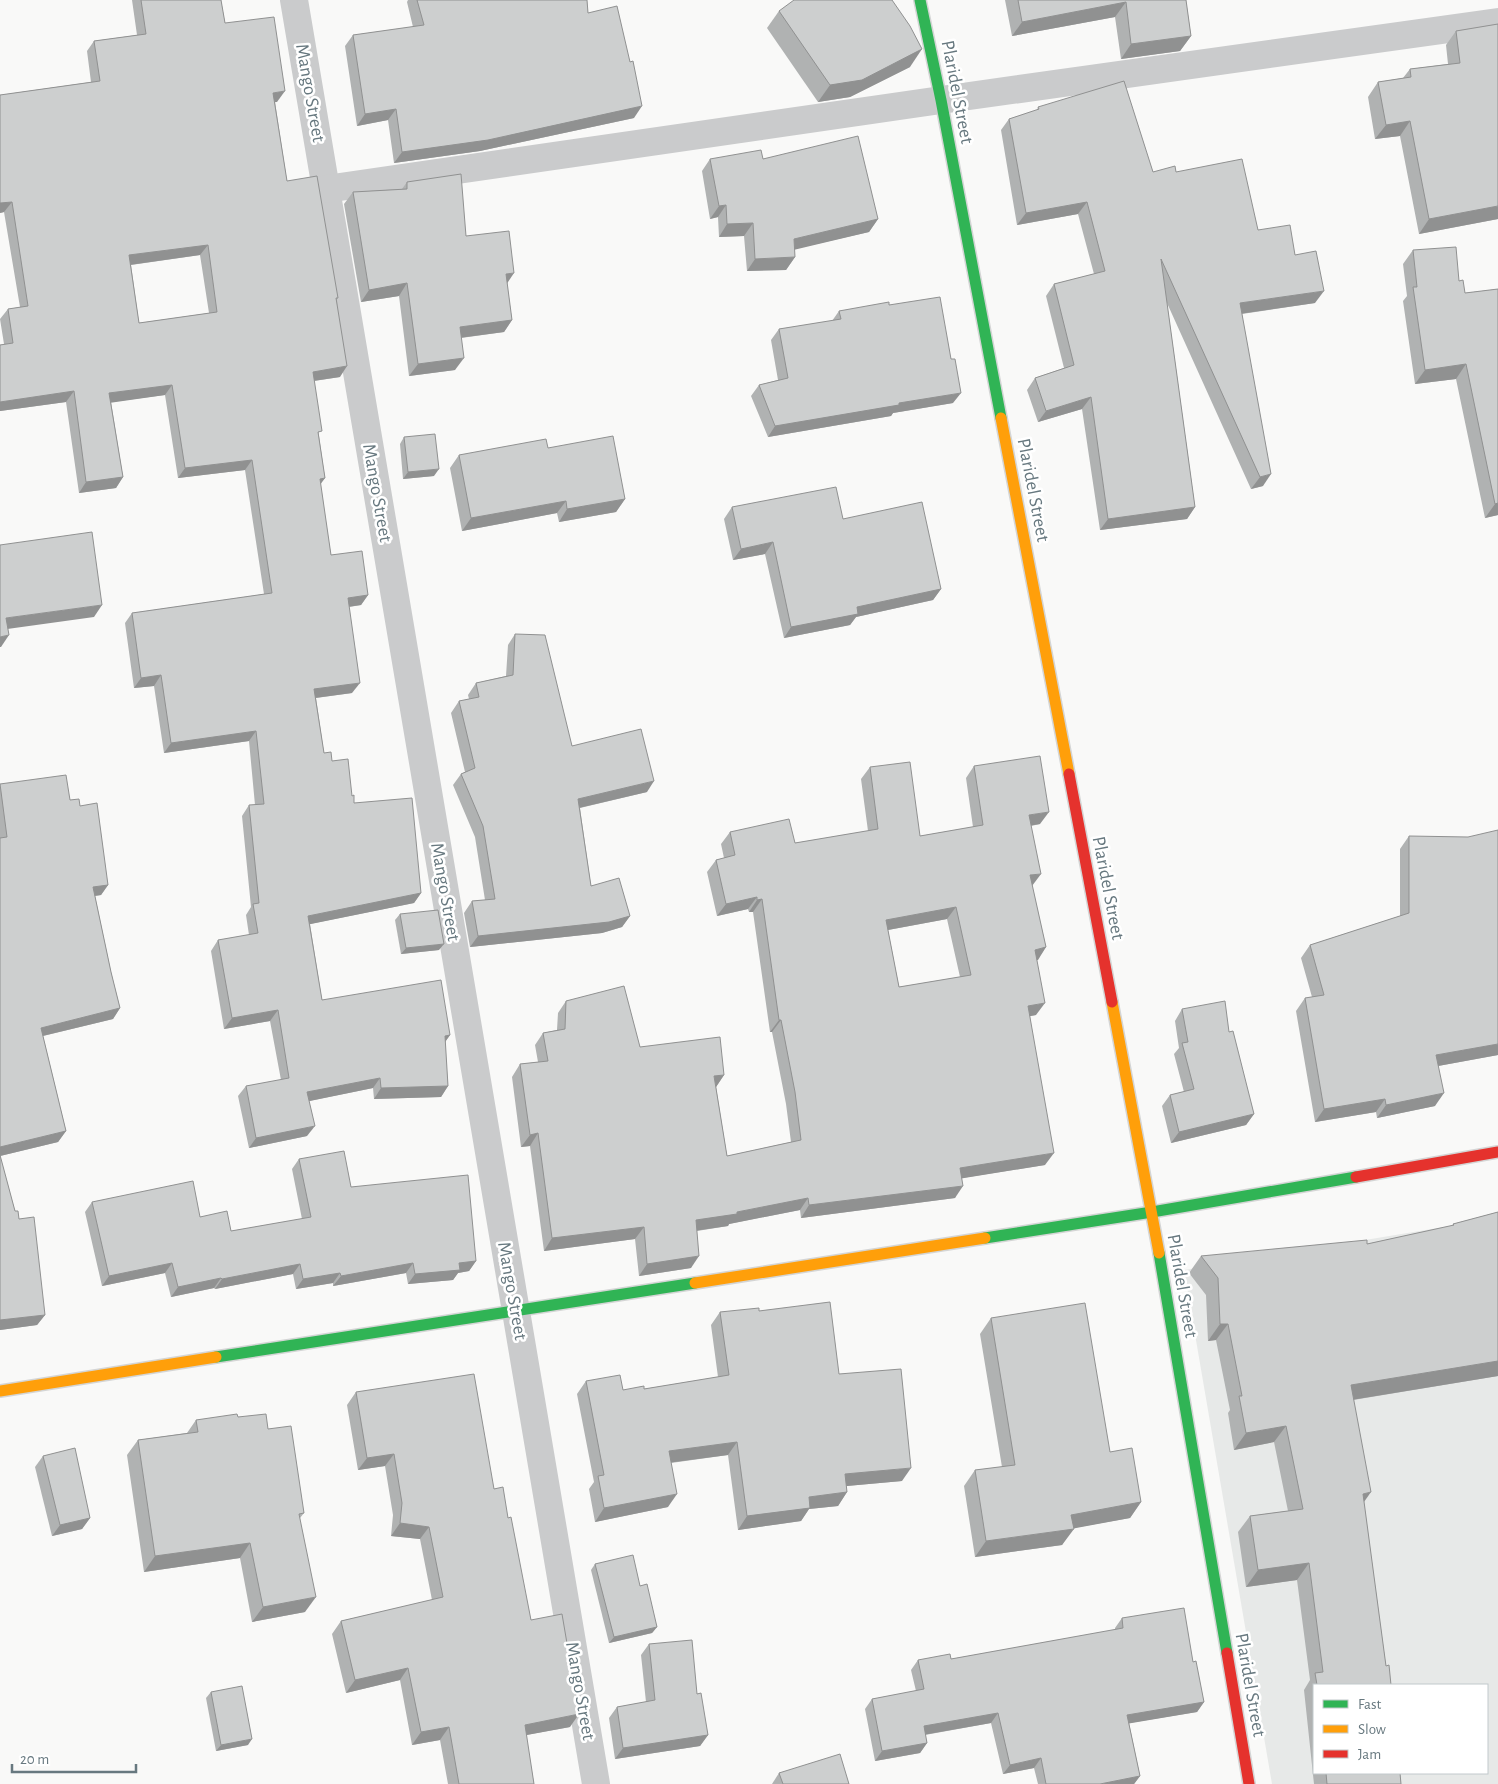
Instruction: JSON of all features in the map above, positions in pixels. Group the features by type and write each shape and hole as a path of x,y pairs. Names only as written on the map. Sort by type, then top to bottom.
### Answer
{"street":[{"name":"Mango Street","path":"294,0 596,1784"},
{"name":"Plaridel Street","path":"920,0 941,100 1152,1212 1249,1784"},
{"path":"326,189 1498,22"},
{"path":"0,1390 1152,1212 1498,1152"}],"shaded area":[{"path":"1498,1218 1498,1784 1272,1784 1184,1270"}],"building":[{"path":"141,0 221,0 225,23 274,17 285,91 273,93 287,181 317,176 338,298 336,298 347,366 313,372 322,431 318,432 325,478 320,479 331,555 362,551 368,595 348,598 360,683 314,689 324,753 331,752 332,761 348,759 354,803 412,798 421,893 308,916 322,1000 441,980 450,1035 445,1036 448,1086 381,1088 380,1078 307,1092 315,1126 256,1138 246,1086 289,1078 278,1010 232,1018 218,940 258,933 253,904 259,903 249,805 264,804 256,731 171,743 161,675 141,678 132,613 272,593 252,460 185,468 172,385 109,393 123,477 86,482 74,391 0,402 0,345 13,343 8,309 28,306 12,202 0,203 0,95 100,81 94,41 146,34","holes":["208,245 217,312 139,323 129,255"]},
{"path":"417,0 587,0 588,13 617,6 630,62 633,61 642,106 488,140 402,152 396,109 365,114 353,35 424,25"},
{"path":"794,0 892,0 910,26 922,49 862,80 830,85 779,11"},
{"path":"1018,0 1186,0 1191,36 1131,44 1126,2 1022,22"},
{"path":"1498,24 1498,206 1429,219 1410,121 1386,125 1378,82 1411,77 1410,69 1460,63 1456,31"},
{"path":"1124,81 1153,172 1175,166 1176,172 1242,159 1258,230 1290,225 1295,255 1316,251 1324,291 1240,303 1271,474 1260,477 1161,259 1195,507 1108,519 1091,397 1046,411 1035,378 1074,365 1054,284 1105,271 1087,202 1026,213 1009,119 1039,109 1038,107"},
{"path":"858,136 878,219 794,239 795,257 755,259 753,223 727,224 726,205 719,206 710,159 761,150 763,159"},
{"path":"461,174 466,236 509,231 514,273 506,274 512,320 460,327 464,358 418,364 407,283 369,290 353,192 407,189 407,182"},
{"path":"1456,247 1459,281 1463,280 1465,293 1498,289 1498,503 1495,504 1466,364 1425,370 1413,287 1417,287 1413,250"},
{"path":"940,297 951,359 955,359 961,393 775,426 759,385 788,378 779,329 841,319 839,311 889,302 889,305"},
{"path":"435,434 439,469 408,472 404,437"},
{"path":"613,436 625,499 567,509 566,501 471,518 459,455 546,439 548,448"},
{"path":"836,487 843,519 922,502 941,589 857,607 858,614 791,627 773,542 741,549 732,507"},
{"path":"92,532 102,605 6,618 9,635 0,637 0,545"},
{"path":"515,634 545,635 572,746 641,729 654,781 578,799 591,886 619,878 630,916 609,922 478,936 472,901 495,899 483,826 461,774 475,768 459,701 479,697 476,683 513,675"},
{"path":"1040,756 1049,812 1029,815 1041,874 1030,875 1046,947 1035,950 1045,1003 1028,1006 1054,1153 960,1168 963,1186 809,1205 808,1198 737,1212 737,1214 696,1220 699,1256 647,1264 644,1227 552,1238 538,1133 530,1135 520,1064 548,1061 543,1033 565,1029 566,1001 624,986 640,1047 720,1037 724,1075 714,1076 727,1156 801,1140 795,1092 781,1020 779,1020 762,899 757,900 757,897 726,904 716,860 735,855 730,832 789,819 795,843 878,829 870,767 910,762 920,836 983,825 974,766","holes":["956,907 971,975 899,987 886,920"]},
{"path":"66,775 70,800 79,799 80,806 97,803 108,885 93,887 120,1008 41,1028 66,1131 0,1147 0,838 7,837 0,784"},
{"path":"1498,830 1498,1044 1436,1055 1444,1093 1386,1105 1385,1099 1324,1109 1305,998 1324,995 1310,945 1409,913 1409,836 1468,837"},
{"path":"438,910 444,944 406,948 400,914"},
{"path":"1225,1001 1229,1032 1233,1031 1254,1114 1179,1132 1170,1095 1194,1089 1182,1043 1188,1042 1182,1009"},
{"path":"344,1151 351,1187 468,1175 476,1261 459,1263 460,1270 415,1274 413,1263 341,1276 340,1273 303,1279 300,1264 178,1287 172,1263 109,1276 92,1202 193,1181 200,1217 227,1211 231,1231 311,1217 299,1159"},
{"path":"0,1155 15,1211 18,1211 19,1219 34,1217 45,1315 0,1320"},
{"path":"1498,1212 1498,1361 1351,1385 1371,1492 1363,1494 1386,1666 1389,1665 1391,1684 1317,1684 1315,1673 1323,1672 1309,1563 1258,1570 1250,1516 1303,1509 1286,1426 1246,1433 1239,1396 1242,1396 1228,1324 1220,1324 1218,1278 1201,1256 1367,1240 1367,1244"},
{"path":"830,1302 839,1374 901,1369 911,1468 845,1474 847,1492 809,1497 810,1508 747,1516 737,1442 669,1451 677,1494 604,1508 598,1476 604,1475 586,1381 620,1375 623,1390 644,1386 644,1389 729,1375 720,1312 759,1308 759,1311"},
{"path":"1085,1303 1110,1452 1132,1448 1141,1502 1071,1515 1074,1529 986,1541 975,1470 1015,1465 991,1318"},
{"path":"474,1374 494,1489 503,1487 508,1518 511,1517 531,1620 562,1614 579,1714 525,1725 534,1784 459,1784 449,1727 421,1732 408,1668 355,1680 341,1621 443,1597 429,1527 400,1523 402,1503 394,1454 367,1458 356,1392"},
{"path":"237,1414 238,1417 266,1414 268,1429 291,1426 304,1513 299,1514 316,1597 263,1607 250,1543 155,1556 138,1440 198,1432 196,1420"},
{"path":"75,1448 90,1518 60,1525 43,1456"},
{"path":"633,1555 640,1586 647,1584 657,1627 614,1637 595,1564"},
{"path":"1184,1608 1193,1662 1196,1661 1204,1702 1127,1715 1140,1776 1100,1784 1046,1784 1041,1758 1010,1765 998,1713 924,1726 927,1743 882,1751 872,1699 924,1689 918,1660 950,1654 951,1659 1123,1628 1122,1618"},
{"path":"692,1640 697,1694 701,1693 708,1735 623,1748 617,1707 655,1700 649,1644"},
{"path":"242,1686 252,1739 221,1745 211,1692"},
{"path":"840,1754 849,1784 783,1784 779,1773"},
{"path":"1326,1774 1400,1774 1401,1784 1327,1784"}],"traffic: fast":[{"path":"920,0 941,100 1001,418"},
{"path":"985,1238 1356,1177"},
{"path":"1159,1253 1227,1653"},
{"path":"216,1357 695,1283"}],"traffic: slow":[{"path":"1001,418 1069,774"},
{"path":"1112,1002 1159,1253"},
{"path":"695,1283 985,1238"},
{"path":"0,1391 216,1357"}],"traffic: jam":[{"path":"1069,774 1112,1002"},
{"path":"1356,1177 1498,1152"},
{"path":"1227,1653 1249,1784"}]}
